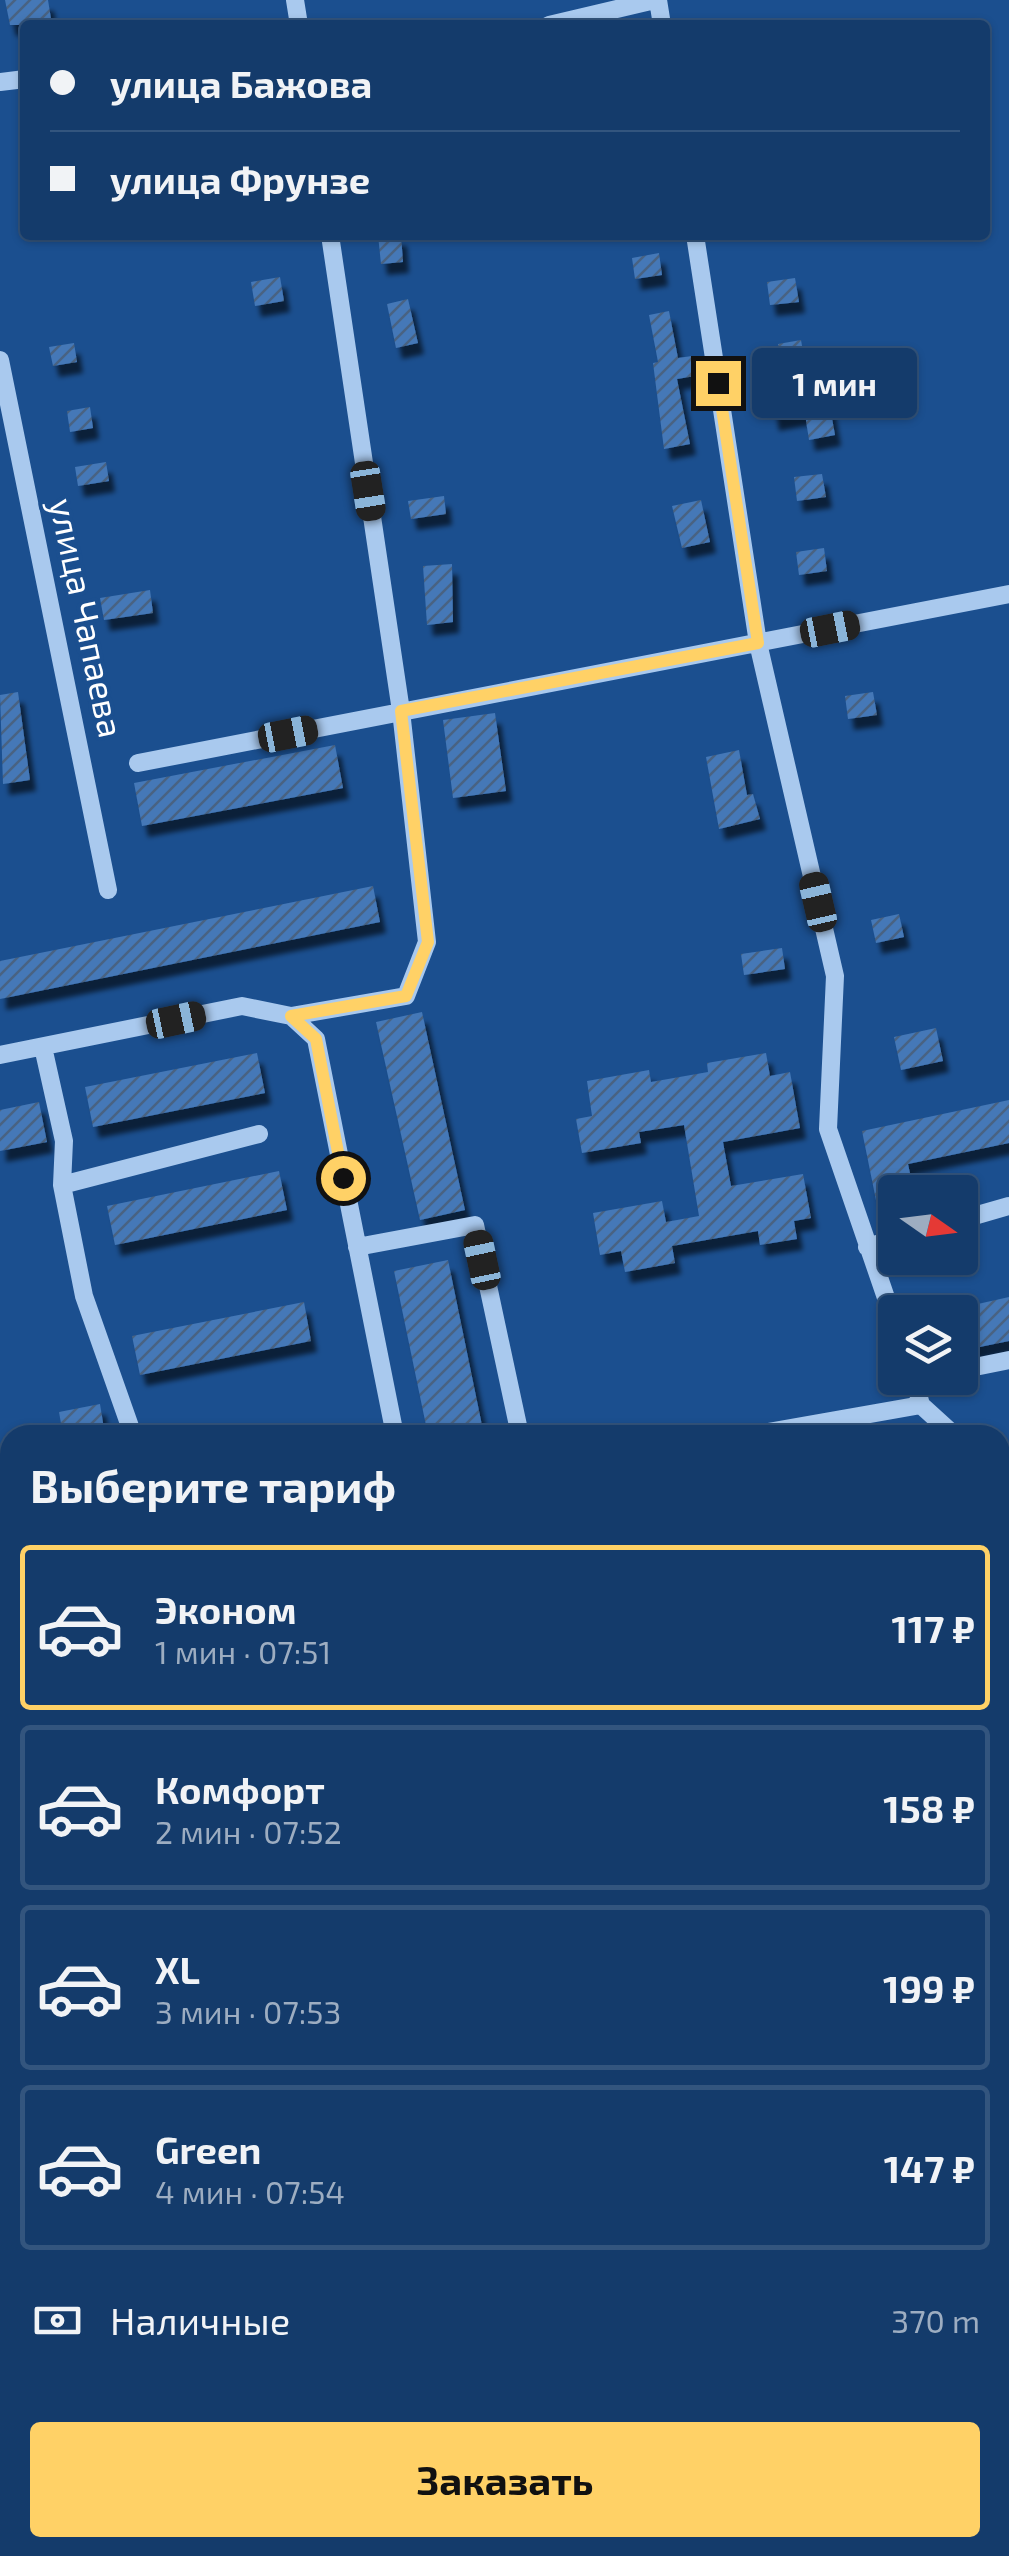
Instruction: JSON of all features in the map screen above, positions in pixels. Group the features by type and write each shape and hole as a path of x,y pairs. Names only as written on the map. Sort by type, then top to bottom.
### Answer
{"street":[{"path":"570,20 656,0"},
{"path":"0,1056 242,1006 291,1016 406,996 428,942 401,711 331,240"},
{"path":"695,240 758,643 835,976 828,1129 884,1295"},
{"name":"улица Чапаева","path":"0,360 108,890"},
{"path":"138,763 1009,594"},
{"path":"291,1016 316,1039 393,1425"},
{"path":"43,1047 64,1141 62,1185 84,1296 130,1425"},
{"path":"62,1185 258,1134"},
{"path":"978,1215 1009,1206"},
{"path":"357,1246 475,1225 518,1425"},
{"path":"867,1247 878,1244"},
{"path":"978,1366 1009,1360"},
{"path":"920,1395 921,1405 943,1425"},
{"path":"808,1425 921,1405"}],"building":[{"path":"5,0 48,0 51,20 20,20 20,25 10,25"},
{"path":"379,240 401,240 403,262 381,264"},
{"path":"659,253 662,275 635,279 632,258"},
{"path":"280,277 284,301 255,306 251,282"},
{"path":"795,278 799,302 770,305 767,282"},
{"path":"408,299 418,343 396,348 387,304"},
{"path":"669,311 678,358 692,356 695,376 677,379 690,444 664,449 653,363 658,362 649,315"},
{"path":"801,340 810,392 827,390 835,435 809,440 805,414 773,420 770,399 787,396 778,344"},
{"path":"74,343 77,362 53,366 49,347"},
{"path":"90,407 93,428 70,432 67,411"},
{"path":"106,462 109,481 78,486 75,467"},
{"path":"822,474 826,497 797,501 794,477"},
{"path":"444,496 446,514 411,519 408,501"},
{"path":"701,500 710,542 682,548 672,506"},
{"path":"824,548 827,571 799,575 796,552"},
{"path":"452,564 453,622 427,625 423,566"},
{"path":"150,590 153,613 104,620 100,598"},
{"path":"18,692 30,780 3,784 0,695"},
{"path":"873,692 877,715 848,719 845,696"},
{"path":"495,713 506,791 453,798 443,720"},
{"path":"335,745 343,788 142,826 134,783"},
{"path":"739,750 747,795 753,794 760,819 719,829 706,757"},
{"path":"373,886 380,922 0,999 0,961"},
{"path":"899,914 904,937 876,943 871,920"},
{"path":"782,948 785,969 744,975 741,954"},
{"path":"422,1012 465,1210 420,1220 376,1022"},
{"path":"936,1028 943,1061 901,1070 894,1037"},
{"path":"257,1053 265,1093 93,1127 85,1087"},
{"path":"766,1053 770,1076 790,1072 800,1128 723,1142 731,1186 803,1174 811,1218 794,1221 797,1239 760,1245 758,1231 672,1246 675,1263 625,1272 621,1251 600,1255 593,1213 662,1201 666,1222 699,1216 684,1125 639,1132 641,1143 582,1153 576,1119 592,1116 587,1081 649,1070 651,1082 708,1072 707,1063"},
{"path":"1009,1100 1009,1143 908,1164 910,1175 878,1175 878,1205 862,1131"},
{"path":"39,1102 47,1142 0,1151 0,1110"},
{"path":"279,1171 287,1210 115,1245 107,1206"},
{"path":"448,1260 482,1425 426,1425 394,1271"},
{"path":"1009,1297 1009,1341 978,1347 978,1304"},
{"path":"304,1302 311,1341 140,1375 132,1336"},
{"path":"100,1404 103,1425 61,1425 59,1412"}],"route":[{"path":"343,1178 316,1039 291,1016 406,996 428,942 401,711 758,643 718,383"}]}
